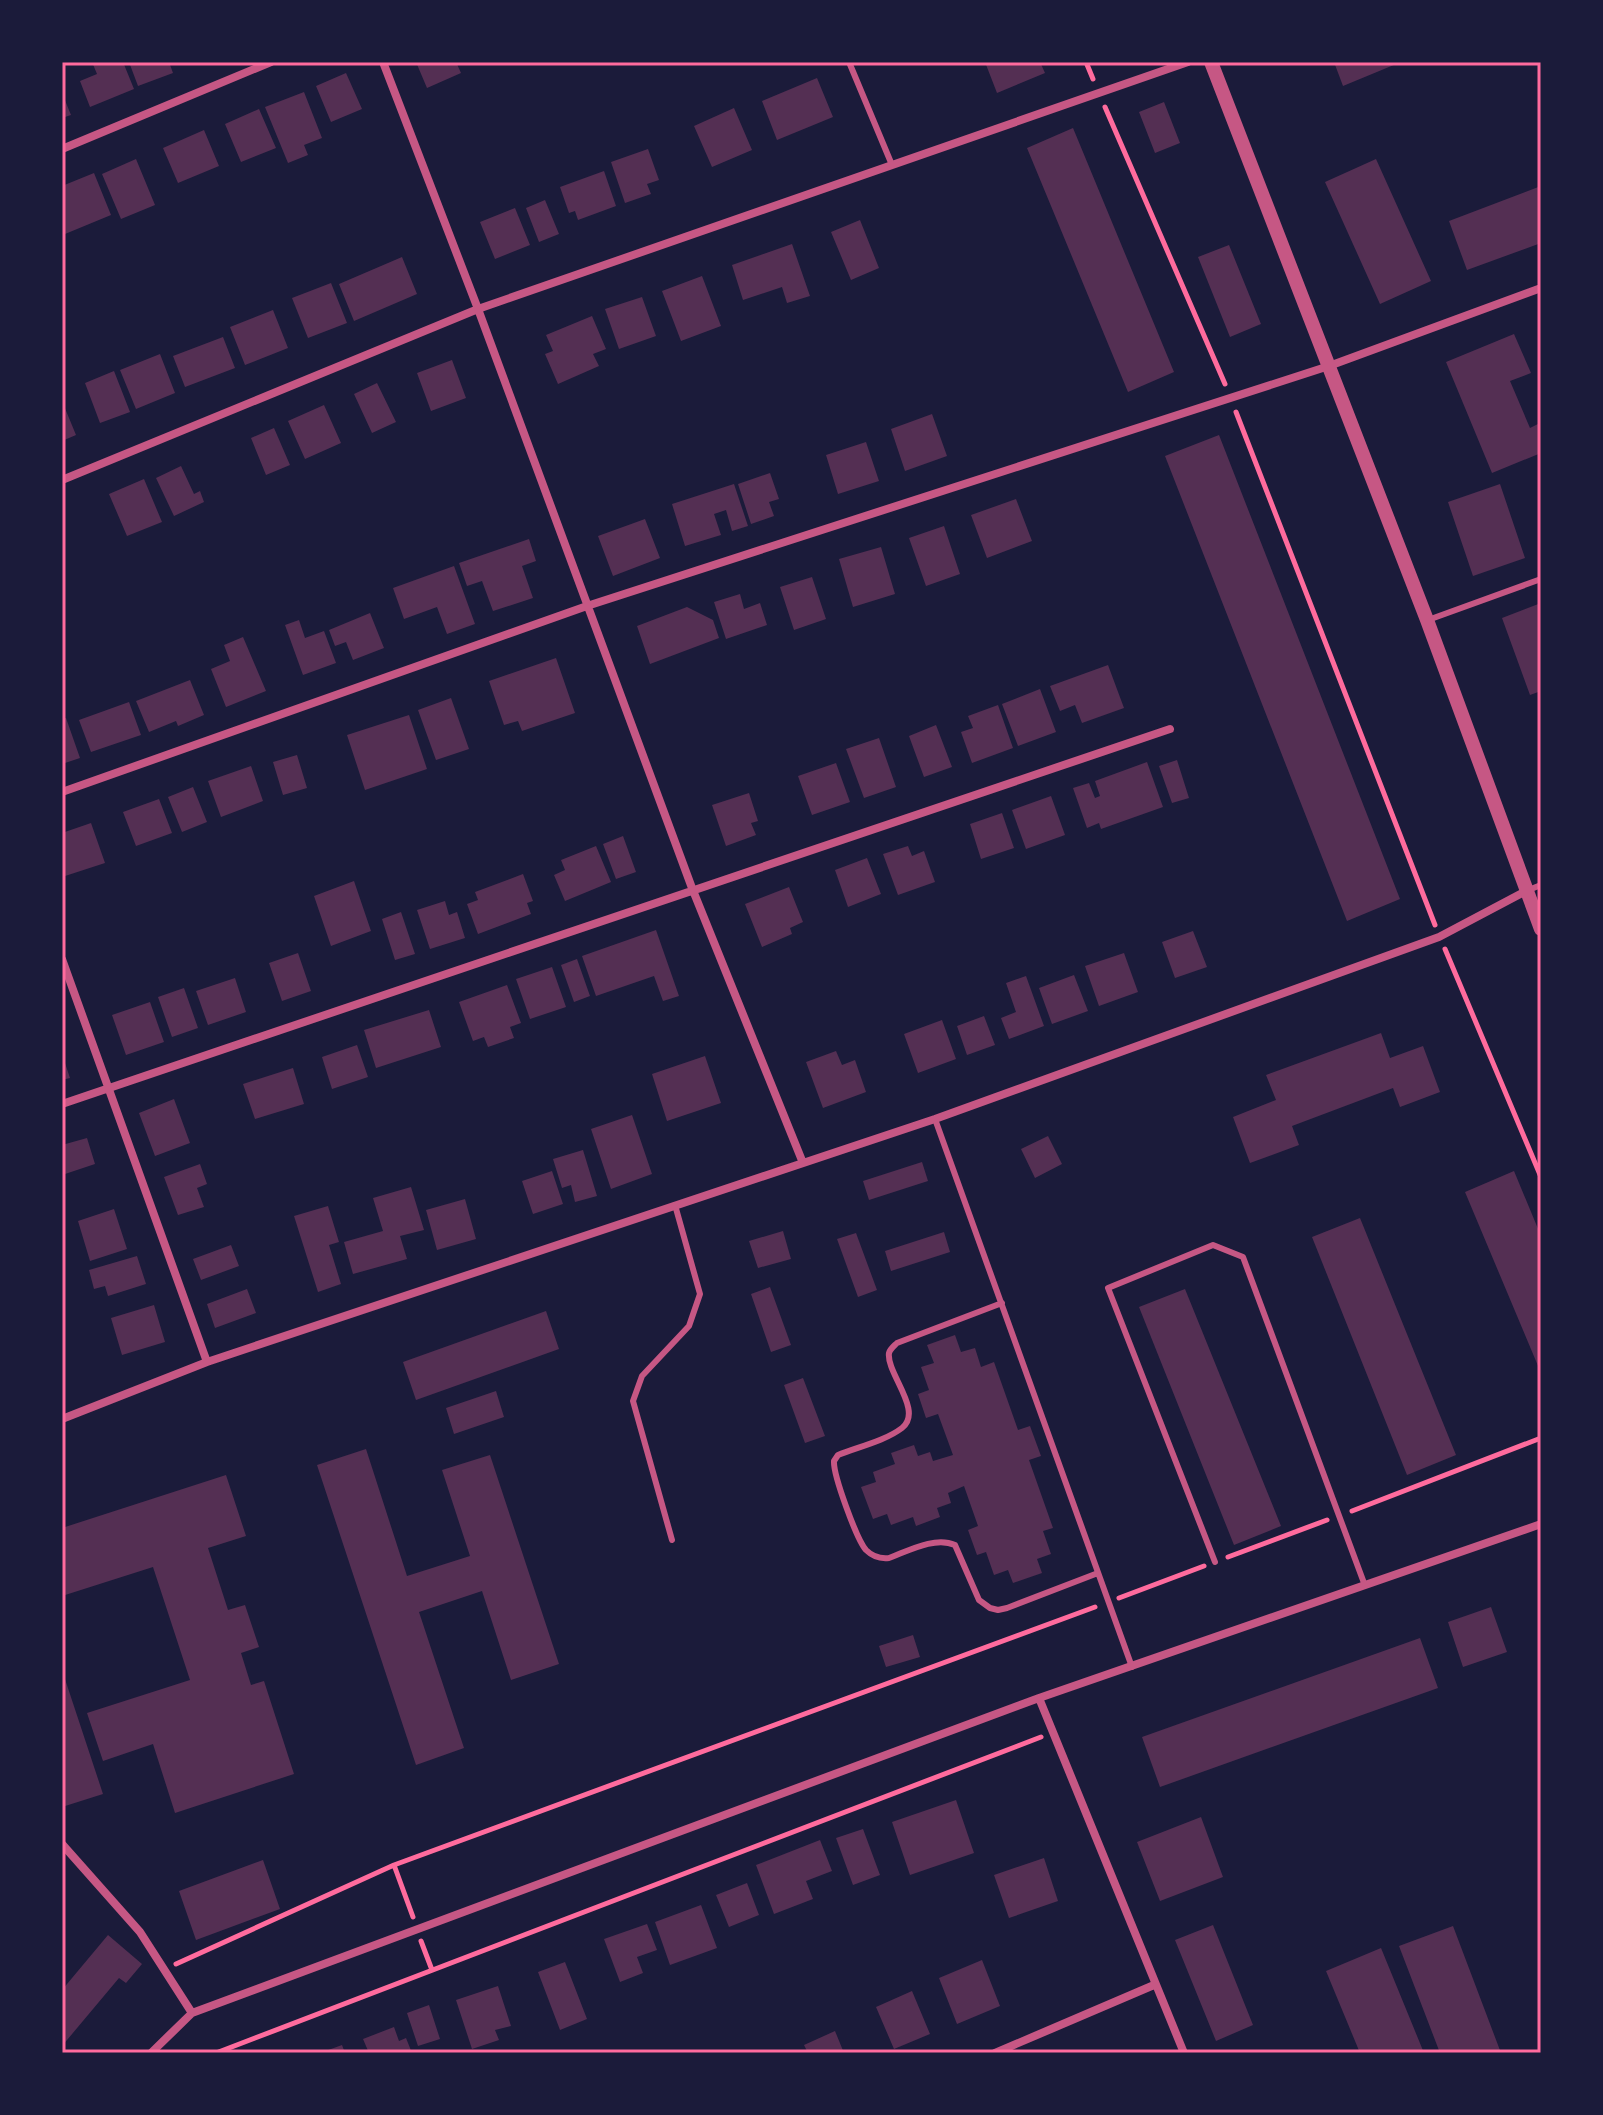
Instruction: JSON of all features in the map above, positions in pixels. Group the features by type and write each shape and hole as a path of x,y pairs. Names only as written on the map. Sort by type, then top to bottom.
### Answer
{"street":[{"path":"62,149 271,62"},
{"path":"383,62 478,309 692,888 803,1163"},
{"path":"62,480 478,309 1188,62"},
{"path":"1211,62 1427,620 1541,929"},
{"path":"62,792 587,606 1329,366 1541,288"},
{"path":"62,1104 692,888 1170,729"},
{"path":"62,1419 207,1362 935,1119 1439,937 1526,891"},
{"path":"62,959 207,1362"},
{"path":"151,2053 192,2013 1039,1698 1541,1524"},
{"path":"1039,1698 1184,2053"},
{"path":"62,1844 140,1932 192,2013"},
{"path":"995,2053 1154,1985"}],"lane":[{"path":"849,62 892,165"},
{"path":"1427,620 1541,579"},
{"path":"1526,891 1541,885"},
{"path":"935,1119 1132,1667"},
{"path":"672,1540 633,1401 642,1376 689,1326 700,1294 675,1205"},
{"path":"1215,1562 1108,1288 1213,1245 1243,1257 1364,1583"},
{"path":"1002,1303 891,1348 890,1357 908,1407 907,1422 893,1433 838,1455 834,1461 836,1477 861,1541 869,1553 882,1559 931,1543 948,1542 957,1549 979,1600 990,1608 1007,1608 1098,1573"}],"path":[{"path":"1086,62 1231,397 1439,937 1541,1177"},
{"path":"164,1969 394,1865 1109,1602 1541,1438"},
{"path":"216,2053 1053,1732"}],"building":[{"path":"92,62 123,62 134,89 90,107 80,81 97,74"},
{"path":"129,62 169,62 173,73 138,86"},
{"path":"416,62 456,62 461,73 427,88"},
{"path":"985,62 1040,62 1045,73 997,93"},
{"path":"1334,62 1401,62 1343,86"},
{"path":"346,73 362,109 331,122 316,86"},
{"path":"817,78 833,117 777,140 762,101"},
{"path":"304,92 322,138 304,145 308,155 288,163 265,107"},
{"path":"62,93 71,115 62,118"},
{"path":"1164,102 1180,143 1155,153 1139,112"},
{"path":"734,108 752,150 712,167 694,126"},
{"path":"259,109 276,148 241,162 225,124"},
{"path":"1073,128 1174,372 1128,392 1027,148"},
{"path":"204,130 219,166 178,183 163,148"},
{"path":"648,149 659,180 647,184 651,194 625,203 611,162"},
{"path":"136,159 155,205 121,219 102,174"},
{"path":"1376,159 1431,281 1380,304 1325,182"},
{"path":"604,171 616,206 578,220 575,211 569,213 560,187"},
{"path":"94,173 111,215 65,234 62,226 62,186"},
{"path":"1541,186 1541,243 1467,270 1449,221"},
{"path":"545,200 559,234 539,242 526,208"},
{"path":"515,208 530,245 495,259 480,222"},
{"path":"860,220 879,268 851,280 831,232"},
{"path":"792,244 810,296 787,303 782,287 743,300 732,265"},
{"path":"1229,245 1261,324 1230,337 1198,257"},
{"path":"402,257 417,294 354,321 339,284"},
{"path":"702,276 721,326 681,341 662,291"},
{"path":"331,283 347,323 308,338 292,298"},
{"path":"642,297 656,336 619,349 605,309"},
{"path":"273,310 288,348 245,365 230,327"},
{"path":"592,316 606,349 593,354 599,366 558,384 545,354 553,351 546,335"},
{"path":"1514,334 1531,373 1510,381 1530,428 1538,424 1541,453 1492,473 1446,362"},
{"path":"223,337 235,368 185,387 173,356"},
{"path":"160,354 175,393 136,409 120,370"},
{"path":"452,360 466,398 431,411 417,373"},
{"path":"114,371 130,412 100,423 85,383"},
{"path":"377,383 396,422 372,433 354,394"},
{"path":"62,401 76,435 62,441"},
{"path":"324,405 341,443 305,459 288,421"},
{"path":"932,414 947,456 905,471 891,429"},
{"path":"274,428 290,465 266,475 251,438"},
{"path":"1219,435 1400,899 1347,921 1165,456"},
{"path":"866,442 879,481 838,494 826,455"},
{"path":"181,466 194,494 200,491 204,502 174,516 156,478"},
{"path":"770,473 779,499 769,502 774,516 751,524 738,484"},
{"path":"144,479 162,522 127,536 109,494"},
{"path":"734,484 748,526 732,531 726,510 714,514 721,535 685,546 672,504"},
{"path":"1500,484 1525,558 1473,576 1448,502"},
{"path":"1016,499 1032,541 987,558 971,515"},
{"path":"645,519 660,558 613,576 598,536"},
{"path":"944,526 960,574 926,586 909,538"},
{"path":"529,539 536,561 522,566 533,598 493,611 482,581 467,586 459,563"},
{"path":"881,547 895,594 853,607 839,559"},
{"path":"454,566 475,624 447,634 437,607 404,619 393,588"},
{"path":"812,577 826,619 794,630 780,587"},
{"path":"740,594 744,609 760,603 767,625 726,639 714,602"},
{"path":"1541,603 1541,691 1530,695 1502,618"},
{"path":"687,607 713,620 719,638 650,664 637,626"},
{"path":"370,613 384,648 353,660 346,642 335,646 329,630"},
{"path":"299,620 305,638 324,631 336,663 303,675 285,625"},
{"path":"243,637 266,691 226,707 211,669 230,661 224,645"},
{"path":"556,658 575,713 522,731 518,721 504,725 489,681"},
{"path":"1108,665 1124,708 1082,723 1075,705 1060,711 1050,686"},
{"path":"190,680 204,715 178,726 176,721 149,732 136,701"},
{"path":"1040,689 1056,732 1018,746 1002,704"},
{"path":"451,698 469,749 436,760 418,710"},
{"path":"129,702 141,735 91,752 79,720"},
{"path":"998,705 1013,748 972,763 961,732 973,728 968,716"},
{"path":"409,715 427,769 365,790 347,735"},
{"path":"66,718 80,758 62,764 62,719"},
{"path":"936,725 952,767 924,777 909,736"},
{"path":"879,738 896,787 864,798 846,749"},
{"path":"297,755 307,788 283,795 273,762"},
{"path":"1177,760 1189,798 1172,803 1159,766"},
{"path":"1147,762 1163,807 1101,829 1099,823 1087,828 1073,788 1089,783 1095,798 1100,796 1095,781"},
{"path":"836,763 850,802 812,815 798,776"},
{"path":"251,766 263,801 221,817 208,781"},
{"path":"193,787 207,822 182,832 168,797"},
{"path":"749,793 758,821 751,823 756,835 726,846 712,805"},
{"path":"1051,796 1065,835 1026,849 1012,810"},
{"path":"159,799 172,833 136,846 123,812"},
{"path":"1002,813 1014,848 981,859 970,824"},
{"path":"91,823 105,863 62,877 62,833"},
{"path":"623,836 636,872 616,879 603,844"},
{"path":"596,846 611,882 565,901 554,875 565,870 561,860"},
{"path":"908,846 912,856 924,851 935,882 898,895 883,854"},
{"path":"867,858 881,894 848,907 835,870"},
{"path":"523,874 533,901 527,903 531,914 478,934 467,904 478,900 475,892"},
{"path":"354,881 371,931 331,946 314,896"},
{"path":"789,887 803,922 790,928 792,934 762,947 745,904"},
{"path":"445,901 449,915 457,912 465,938 430,949 417,910"},
{"path":"401,912 415,954 395,960 382,919"},
{"path":"656,930 679,996 663,1001 654,976 596,996 582,956"},
{"path":"1193,931 1207,967 1175,978 1162,942"},
{"path":"298,953 311,991 282,1001 269,963"},
{"path":"1124,953 1138,992 1099,1006 1085,966"},
{"path":"577,959 590,996 574,1002 561,965"},
{"path":"552,967 566,1007 530,1019 516,979"},
{"path":"1074,975 1088,1011 1052,1024 1039,988"},
{"path":"1026,976 1044,1026 1009,1039 1001,1018 1016,1012 1006,983"},
{"path":"235,978 246,1012 208,1025 196,991"},
{"path":"507,985 521,1023 510,1027 514,1038 488,1047 484,1037 473,1041 459,1002"},
{"path":"184,988 198,1028 172,1037 158,997"},
{"path":"150,1002 164,1042 126,1055 112,1015"},
{"path":"429,1010 441,1047 376,1068 364,1030"},
{"path":"984,1016 995,1045 967,1055 957,1026"},
{"path":"942,1020 956,1059 918,1073 904,1034"},
{"path":"1381,1033 1390,1058 1423,1046 1440,1092 1400,1107 1393,1088 1292,1126 1299,1145 1250,1163 1233,1117 1276,1100 1266,1075"},
{"path":"357,1045 368,1077 332,1089 322,1057"},
{"path":"836,1051 842,1065 855,1060 866,1092 823,1108 806,1062"},
{"path":"62,1054 70,1078 62,1080"},
{"path":"705,1056 721,1103 667,1121 652,1074"},
{"path":"293,1068 304,1104 255,1119 243,1084"},
{"path":"174,1099 190,1143 155,1156 139,1113"},
{"path":"632,1115 652,1174 611,1189 591,1129"},
{"path":"1048,1136 1062,1164 1035,1178 1021,1149"},
{"path":"87,1138 95,1164 62,1175 62,1145"},
{"path":"583,1150 597,1196 575,1202 571,1185 562,1188 553,1159"},
{"path":"922,1162 928,1181 869,1200 863,1181"},
{"path":"200,1164 207,1184 197,1188 204,1207 178,1215 164,1177"},
{"path":"552,1171 563,1204 533,1214 522,1181"},
{"path":"1514,1171 1541,1236 1541,1373 1465,1192"},
{"path":"411,1187 424,1230 400,1236 407,1259 353,1274 344,1242 383,1231 373,1198"},
{"path":"465,1199 476,1239 437,1250 426,1210"},
{"path":"328,1206 339,1242 329,1245 341,1284 318,1292 294,1216"},
{"path":"114,1209 127,1249 90,1261 78,1221"},
{"path":"1360,1218 1456,1455 1407,1475 1312,1237"},
{"path":"783,1231 791,1259 758,1268 749,1241"},
{"path":"944,1232 950,1252 891,1271 885,1251"},
{"path":"856,1233 877,1290 858,1297 837,1239"},
{"path":"231,1245 239,1266 201,1280 193,1259"},
{"path":"137,1256 146,1284 108,1296 105,1286 94,1289 89,1270"},
{"path":"770,1287 791,1345 771,1352 751,1294"},
{"path":"247,1289 256,1313 215,1328 207,1304"},
{"path":"1185,1289 1281,1526 1234,1545 1139,1307"},
{"path":"154,1305 165,1342 122,1355 111,1318"},
{"path":"546,1311 559,1349 416,1400 403,1362"},
{"path":"955,1335 961,1352 975,1348 981,1367 994,1362 1018,1430 1030,1426 1041,1456 1029,1460 1053,1528 1043,1531 1051,1554 1037,1559 1042,1573 1013,1583 1008,1570 994,1575 986,1552 977,1555 968,1530 978,1526 964,1486 948,1493 951,1503 937,1508 940,1517 916,1526 913,1517 891,1525 887,1514 873,1519 861,1487 876,1482 873,1472 895,1464 891,1453 914,1445 918,1456 930,1452 933,1461 953,1455 938,1414 926,1418 918,1394 929,1390 921,1367 934,1363 927,1345"},
{"path":"803,1378 825,1436 805,1443 784,1385"},
{"path":"496,1391 504,1417 454,1434 446,1408"},
{"path":"366,1449 407,1576 470,1556 442,1470 490,1455 559,1664 511,1680 482,1591 419,1612 464,1748 416,1765 317,1465"},
{"path":"226,1475 246,1536 208,1548 228,1610 245,1605 259,1647 241,1653 251,1685 264,1681 294,1774 175,1813 153,1744 103,1761 87,1713 190,1680 153,1567 62,1596 62,1528"},
{"path":"1491,1607 1507,1652 1463,1667 1448,1622"},
{"path":"913,1635 920,1657 886,1667 879,1646"},
{"path":"1420,1638 1438,1688 1160,1787 1142,1737"},
{"path":"62,1670 103,1794 62,1807"},
{"path":"956,1800 974,1853 910,1875 892,1822"},
{"path":"1201,1817 1223,1877 1160,1901 1137,1842"},
{"path":"863,1829 880,1875 853,1885 836,1838"},
{"path":"820,1840 832,1871 806,1881 813,1899 774,1914 756,1865"},
{"path":"1044,1858 1058,1901 1009,1918 994,1875"},
{"path":"263,1860 280,1909 196,1940 179,1891"},
{"path":"747,1883 759,1915 729,1927 716,1895"},
{"path":"701,1905 717,1948 670,1965 655,1922"},
{"path":"647,1924 657,1950 637,1957 643,1973 620,1982 604,1939"},
{"path":"1213,1925 1253,2025 1216,2041 1175,1940"},
{"path":"1453,1926 1501,2053 1440,2053 1399,1946"},
{"path":"108,1935 142,1964 126,1983 119,1978 62,2046 62,1990"},
{"path":"1381,1948 1424,2053 1360,2053 1326,1971"},
{"path":"982,1960 1000,2006 957,2024 939,1978"},
{"path":"565,1962 587,2019 560,2030 538,1972"},
{"path":"498,1986 511,2026 495,2030 499,2040 472,2049 456,2000"},
{"path":"912,1991 930,2034 894,2049 876,2007"},
{"path":"429,2005 440,2039 418,2046 407,2013"},
{"path":"394,2027 399,2041 406,2038 412,2053 369,2053 363,2039"},
{"path":"835,2031 844,2053 808,2053 804,2045"},
{"path":"342,2045 345,2053 320,2053"}]}
